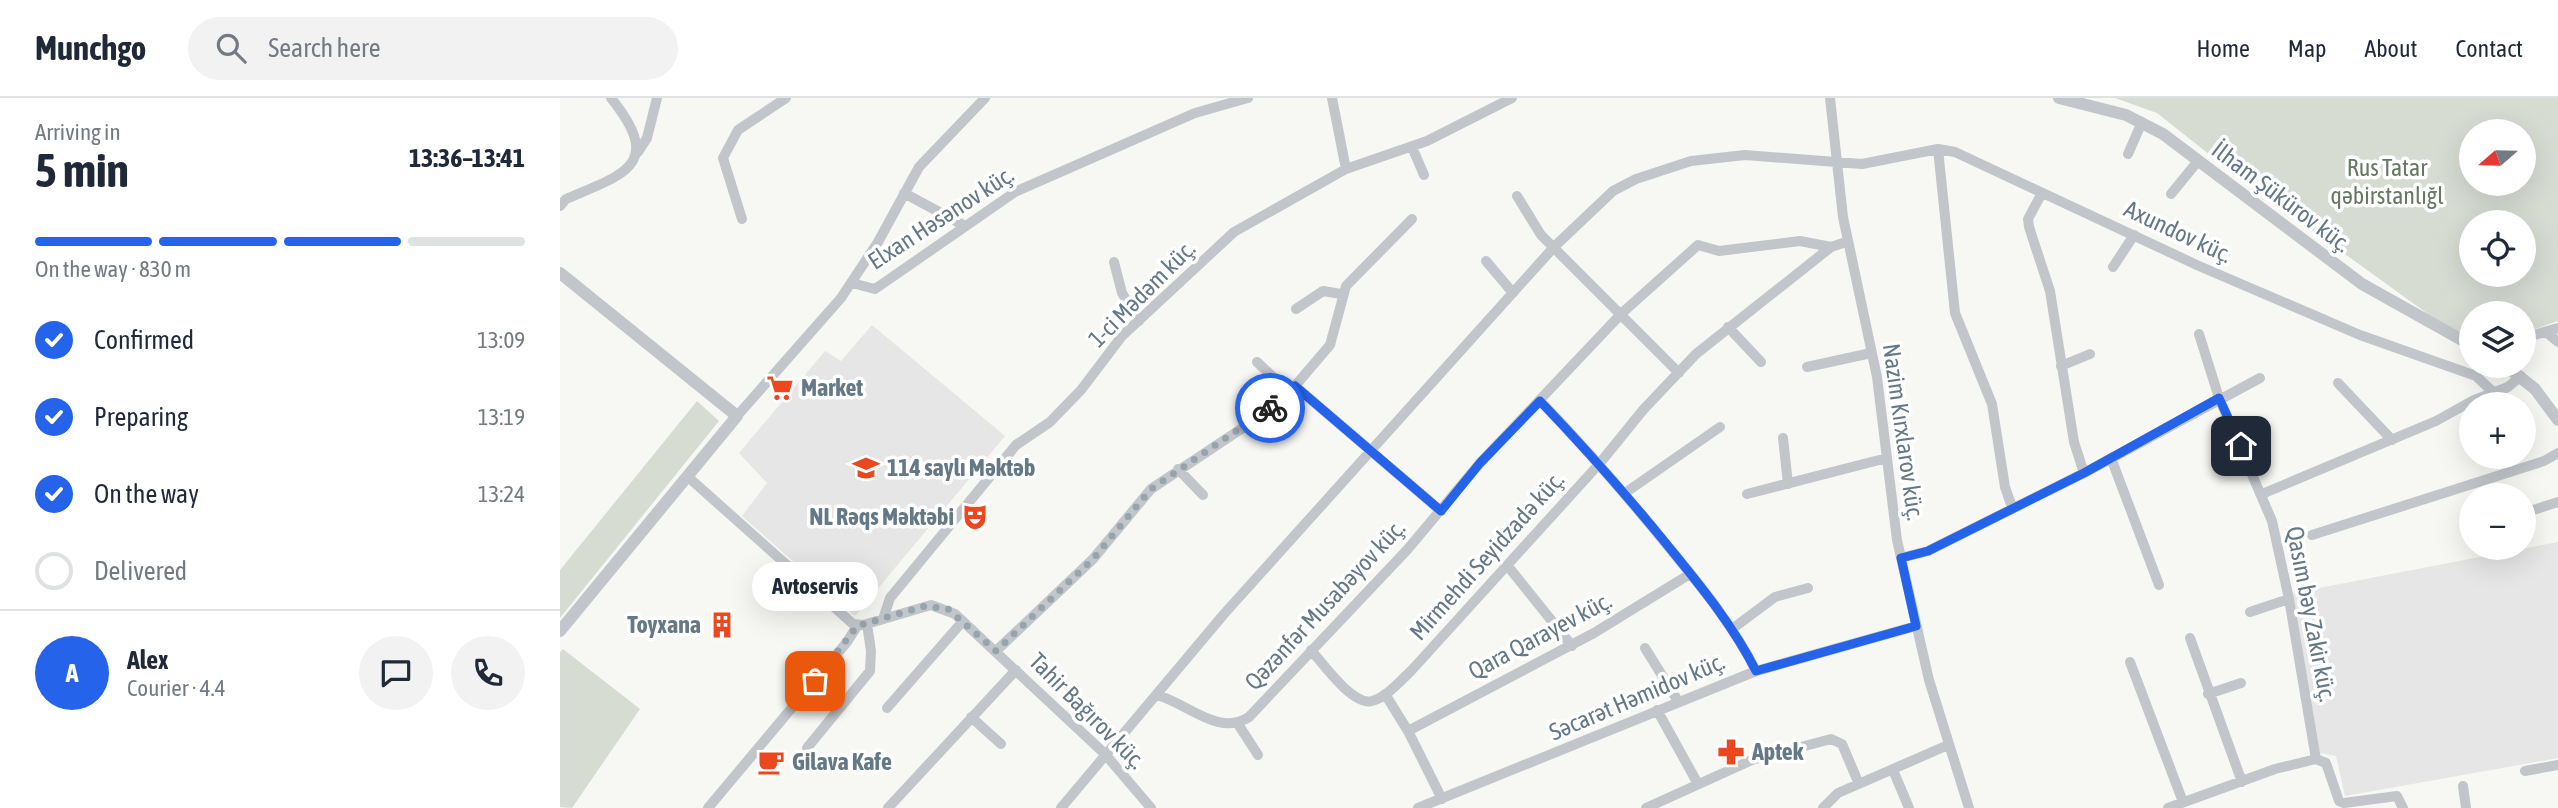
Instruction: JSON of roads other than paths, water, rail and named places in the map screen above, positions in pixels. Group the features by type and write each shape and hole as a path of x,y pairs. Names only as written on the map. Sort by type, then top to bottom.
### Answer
{"street":[{"path":"611,98 631,131 638,152"},
{"path":"560,189 563,203 620,176 634,164 647,138 657,98"},
{"path":"742,219 723,158 738,130 786,98"},
{"path":"560,631 737,416 852,283 904,192 930,153 985,98"},
{"name":"Elxan Həsənov küç.","path":"852,283 875,289 994,205 1043,178 1195,113 1248,98"},
{"path":"1332,98 1346,169"},
{"name":"1-ci Mədəm küç.","path":"883,619 890,598 1016,445 1051,422 1081,390 1122,336 1234,232 1346,169 1412,147 1454,129 1512,98"},
{"name":"Nazim Kırxlarov küç.","path":"1830,98 1846,242 1871,353 1901,558 1948,745 1969,808"},
{"name":"İlham Şükürov küç.","path":"2059,98 2108,110 2142,122 2163,134 2361,284 2459,338"},
{"path":"2128,154 2142,122"},
{"path":"1412,147 1424,175"},
{"path":"1938,149 1955,313 1992,404 2005,487 2012,507"},
{"name":"Axundov küç.","path":"1105,754 1224,614 1554,247 1613,191 1665,168 1714,156 1745,155 1862,164 1938,149 1975,158 2042,193 2360,335 2476,376 2493,392"},
{"path":"2171,194 2198,161"},
{"path":"904,192 965,226"},
{"path":"2042,193 2028,219 2050,291 2074,442 2084,473"},
{"path":"1517,196 1535,227 1679,373"},
{"path":"996,651 1093,559 1141,499 1178,469 1256,419 1292,389 1330,345 1341,294 1370,258 1412,219"},
{"path":"2113,267 2134,235"},
{"name":"Qəzənfər Musabəyov küç.","path":"1157,695 1180,702 1215,722 1238,724 1249,718 1441,511 1480,463 1622,313 1698,245 1718,251 1800,241 1831,247"},
{"name":"Mirmehdi Seyidzadə küç.","path":"1385,694 1411,671 1679,373 1728,327 1831,247 1846,242"},
{"path":"1486,261 1513,293"},
{"path":"1114,262 1122,293 1139,321"},
{"path":"560,273 737,416"},
{"path":"1296,309 1323,291 1341,294"},
{"path":"1728,327 1761,362"},
{"path":"2536,335 2558,328"},
{"path":"2546,332 2558,342"},
{"name":"Qasım bəy Zakir küç.","path":"2199,334 2219,398 2262,494 2279,545 2316,759"},
{"path":"1807,367 1871,353"},
{"path":"2061,366 2090,354"},
{"path":"1257,362 1371,450 1441,511"},
{"path":"1901,558 1928,551 2084,473 2260,378"},
{"path":"2496,392 2519,378"},
{"path":"2523,378 2558,420"},
{"path":"2338,383 2392,440"},
{"path":"1540,401 1600,463 1690,573 1732,629 1756,671"},
{"path":"2262,494 2459,409"},
{"path":"1625,493 1720,427"},
{"path":"1783,438 1788,484"},
{"path":"2312,535 2544,461 2558,453"},
{"path":"1746,494 1887,458"},
{"path":"2111,458 2159,585"},
{"path":"1178,469 1203,495"},
{"path":"687,476 844,618 862,625 872,651 870,671 807,748"},
{"path":"2536,509 2558,502"},
{"path":"1507,565 1572,646"},
{"name":"Qara Qarayev küç.","path":"1408,732 1572,646 1690,573"},
{"path":"1732,629 1775,597 1808,588"},
{"path":"2250,612 2289,599"},
{"name":"Tahir Bağırov küç.","path":"862,625 931,605 948,609 1105,754 1151,808"},
{"path":"887,708 963,621"},
{"path":"708,808 862,625"},
{"name":"Səcarət Həmidov küç.","path":"1418,808 1756,671 1916,626"},
{"path":"2190,638 2242,782"},
{"path":"1645,648 1678,701"},
{"path":"1311,650 1355,698 1373,701 1385,694 1408,732 1441,799"},
{"path":"2130,662 2183,803"},
{"path":"888,808 1016,670"},
{"path":"2208,694 2241,683"},
{"path":"1657,710 1698,785"},
{"path":"971,717 1001,744"},
{"path":"1238,724 1258,755"},
{"path":"1646,808 1752,760 1831,739 1842,744 1859,784"},
{"path":"1824,808 1838,793 1948,745"},
{"path":"1061,808 1105,754"},
{"path":"2168,808 2316,759 2326,764 2339,801 2344,803 2397,796 2403,808"},
{"path":"2525,771 2558,765"},
{"path":"1893,770 1909,808"},
{"path":"2463,786 2466,808"}],"place":[{"name":"Market","path":"780,388"},
{"name":"114 saylı Məktəb","path":"866,468"},
{"name":"NL Rəqs Məktəbi","path":"975,517"},
{"name":"Toyxana","path":"722,625"},
{"name":"Avtoservis","path":"815,681"},
{"name":"Aptek","path":"1731,752"},
{"name":"Gilava Kafe","path":"771,762"}],"park label":[{"name":"Rus Tatar qəbirstanlığl","path":"2387,182"}]}
